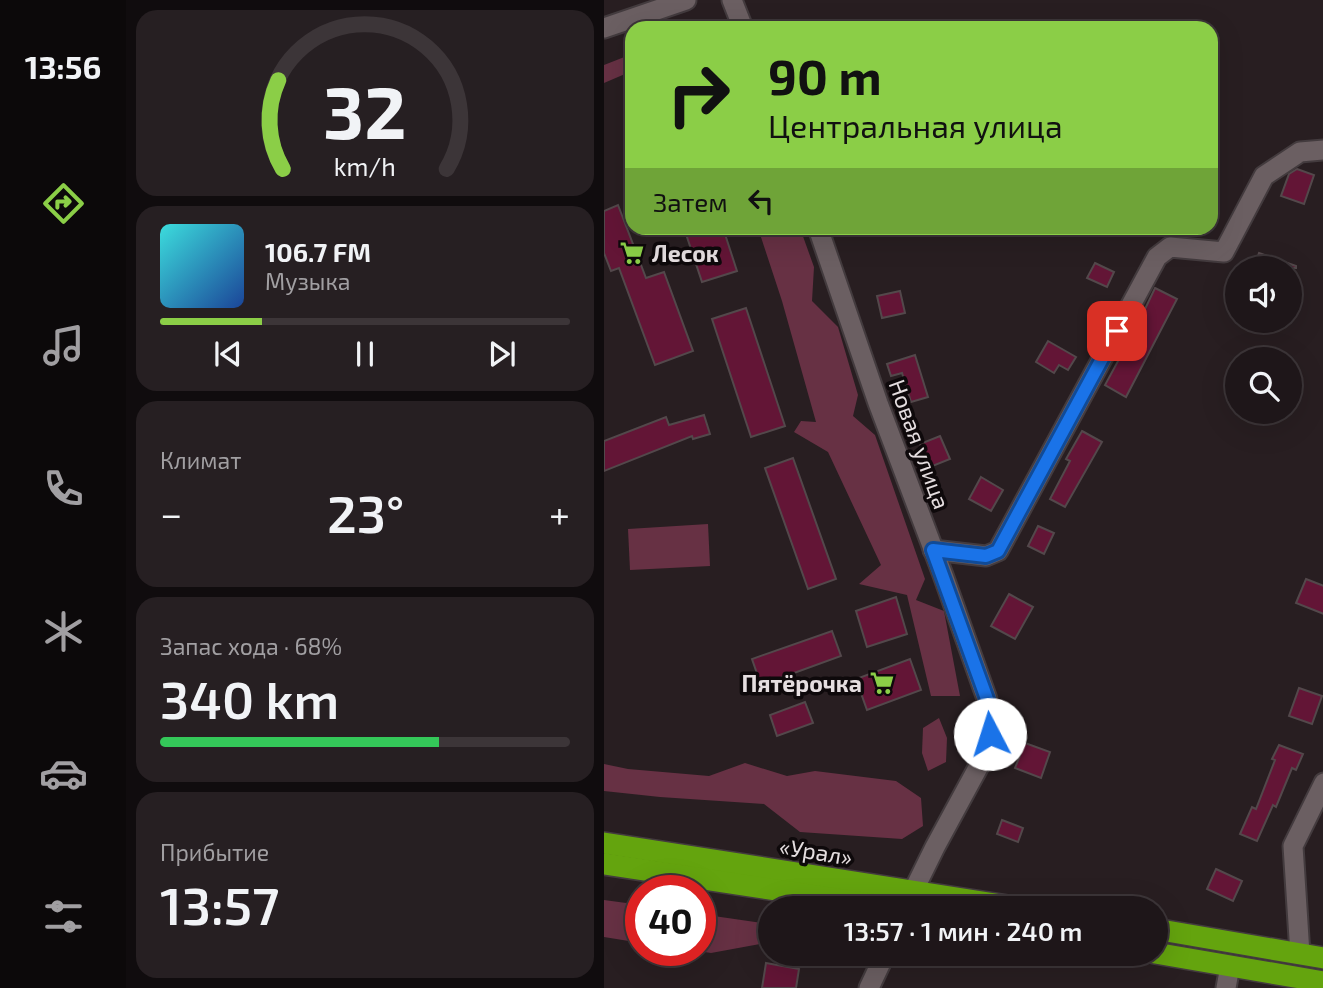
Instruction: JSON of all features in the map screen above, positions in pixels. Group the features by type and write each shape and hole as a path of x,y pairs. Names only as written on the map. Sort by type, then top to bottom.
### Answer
{"highway":[{"name":"«Урал»","path":"604,843 888,896"},
{"name":"«Урал»","path":"604,864 816,896"},
{"path":"1168,931 1323,958"},
{"path":"1168,955 1323,982"}],"street":[{"path":"604,28 686,0"},
{"path":"732,0 740,21"},
{"path":"933,550 986,556 998,551 1157,257 1170,247 1224,252 1264,176 1300,152 1323,150"},
{"name":"Новая улица","path":"820,235 878,403 987,699 990,734 980,764 911,896"},
{"path":"1300,954 1293,846 1323,783"},
{"path":"928,862 931,876 950,896"},
{"path":"869,988 879,966"},
{"path":"1226,988 1230,966"}],"shaded area":[{"path":"625,57 625,74 604,83 604,65"},
{"path":"760,235 803,235 814,267 812,301 838,327 858,395 853,416 875,435 925,579 916,600 944,611 960,696 931,696 907,595 859,584 881,565 828,452 794,432 801,421 816,422"},
{"path":"708,524 710,566 630,570 628,529"},
{"path":"939,718 947,738 946,762 928,771 922,753 923,728"},
{"path":"745,763 787,776 815,771 896,781 921,798 923,826 902,839 800,832 764,804 604,791 604,764 628,769 709,776"},
{"path":"604,900 625,903 625,940 604,937"},
{"path":"716,916 758,922 758,944 716,952"}],"building":[{"path":"1297,169 1314,175 1304,204 1281,196 1289,174"},
{"path":"618,205 625,223 625,235 630,235 646,278 664,272 693,351 655,365 619,268 611,271 604,253 604,211"},
{"path":"686,235 725,235 737,271 702,282"},
{"path":"1095,263 1114,272 1107,287 1087,278"},
{"path":"1155,288 1177,299 1126,397 1105,385"},
{"path":"900,291 905,313 882,318 877,296"},
{"path":"746,308 785,426 751,437 712,319"},
{"path":"1048,341 1076,357 1068,370 1059,365 1054,373 1036,362"},
{"path":"915,355 928,397 911,402 902,373 891,376 887,364"},
{"path":"704,415 710,434 693,439 692,436 604,471 604,441 666,417 669,425"},
{"path":"1082,431 1102,442 1065,507 1050,499 1070,461 1066,459"},
{"path":"940,436 950,459 930,467 920,444"},
{"path":"793,458 836,579 808,589 765,468"},
{"path":"981,477 1003,490 991,511 969,499"},
{"path":"1038,526 1054,533 1044,554 1028,546"},
{"path":"1306,579 1324,586 1324,614 1296,603"},
{"path":"1009,594 1033,607 1015,639 991,626"},
{"path":"896,597 907,634 867,647 856,611"},
{"path":"832,631 841,656 761,685 752,659"},
{"path":"910,659 921,690 867,710 856,679"},
{"path":"1299,688 1322,696 1312,724 1289,716"},
{"path":"805,702 813,723 777,736 770,715"},
{"path":"1025,743 1050,752 1041,778 1015,768"},
{"path":"1279,745 1303,754 1296,770 1292,768 1276,807 1273,805 1257,841 1240,834 1252,807 1256,809"},
{"path":"1002,820 1023,828 1018,842 997,834"},
{"path":"1216,869 1242,881 1233,901 1207,889"},
{"path":"766,966 799,969 796,988 762,988"}],"place":[{"name":"Лесок","path":"632,253"},
{"name":"Пятёрочка","path":"882,683"}],"route":[{"path":"990,734 987,699 933,550 986,556 998,551 1117,331"}]}
